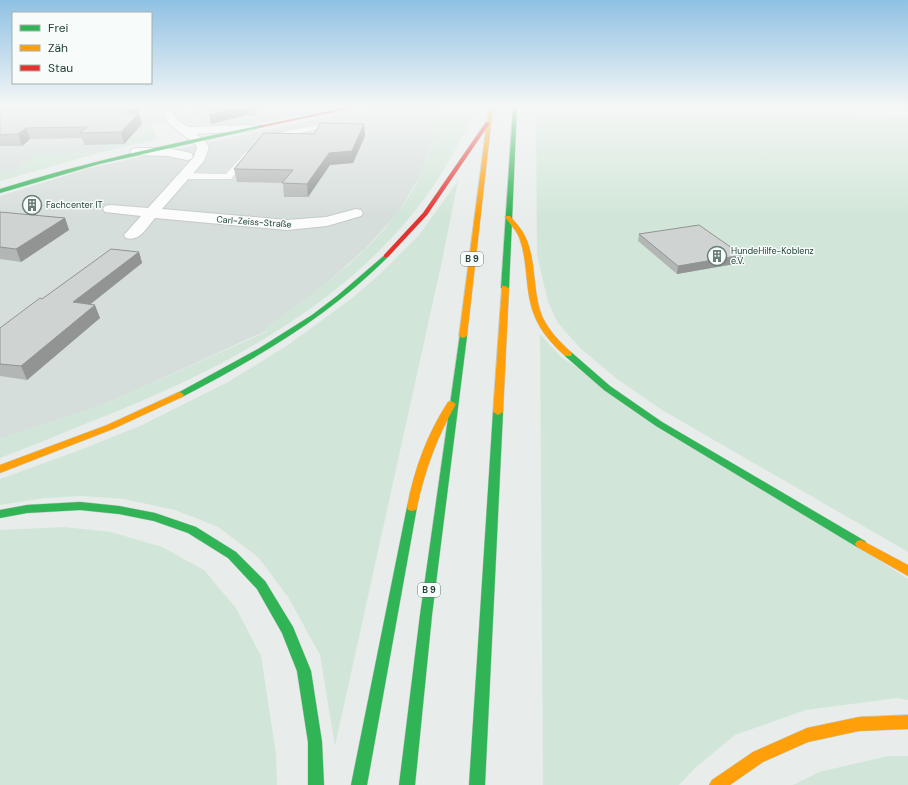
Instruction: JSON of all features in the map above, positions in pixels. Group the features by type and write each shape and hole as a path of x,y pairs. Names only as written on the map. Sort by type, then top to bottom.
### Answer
{"main road":[{"path":"0,191 81,166 136,152 154,144"},
{"path":"0,469 36,457 184,393 254,355 304,324 335,301 374,268 415,226 473,144"},
{"name":"B 9","path":"407,785 426,615 456,396 478,203 487,144"},
{"path":"477,785 513,144"},
{"path":"508,216 523,240 534,303 543,325 566,353 603,385 652,419 908,571"},
{"path":"359,785 414,497 424,459 436,429 456,396"},
{"path":"0,514 28,509 80,506 119,510 155,517 192,530 232,555 261,585 288,631 304,671 315,742 316,785"},
{"path":"717,785 758,757 807,735 859,724 908,722"}],"street":[{"path":"178,144 184,150 187,167"},
{"path":"132,235 152,213 187,167 202,152 201,144"},
{"path":"136,152 168,152 187,167"},
{"name":"Carl-Zeiss-Straße","path":"110,209 287,225 326,221 356,213"}],"lane":[{"path":"187,167 228,177 252,149"}],"shaded area":[{"path":"0,144 125,144 107,144 98,153 36,154 13,172 0,172"},
{"path":"203,144 431,144 421,174 397,214 365,249 323,286 265,329 268,330 94,408 0,439 0,196 90,168"}],"green space":[{"path":"107,144 138,144 0,181 0,172 13,172 36,154 97,153"},
{"path":"431,144 459,144 418,207 380,250 336,289 289,323 239,354 186,381 133,405 0,458 0,439 94,408 268,331 264,329 331,279 373,242 391,221 407,198 421,174"},
{"path":"536,144 908,144 908,552 662,410 617,379 580,348 558,323 548,302 537,255"},
{"path":"458,181 442,261 335,746 320,655 288,597 258,557 218,527 175,510 124,499 81,496 45,498 0,505 0,479 80,450 142,425 228,382 288,345 351,299 380,274 419,235"},
{"path":"540,334 561,357 908,579 908,700 897,698 806,710 735,735 695,768 679,785 543,785"},
{"path":"64,527 111,532 162,547 204,570 236,608 261,656 276,753 277,785 0,785 0,530"},
{"path":"888,756 908,756 908,785 793,785 819,772"}],"building":[{"path":"255,144 355,144 352,151 329,153 307,184 282,183 293,170 234,169"},
{"path":"0,212 65,218 16,249 0,247"},
{"path":"699,225 742,255 678,266 639,234"},
{"path":"111,249 139,252 73,302 95,305 21,366 0,364 0,328 40,298 42,299"}],"traffic: fast":[{"path":"0,191 97,162 179,144"},
{"path":"505,288 513,144"},
{"path":"179,395 261,351 314,317 363,278 386,256"},
{"path":"407,785 426,615 463,336"},
{"path":"568,354 607,388 659,424 861,544"},
{"path":"477,785 498,412"},
{"path":"0,514 27,509 80,506 119,510 155,517 192,530 232,555 261,585 288,631 304,671 315,742 316,785"},
{"path":"359,785 412,507"}],"traffic: slow":[{"path":"463,336 487,144"},
{"path":"508,217 521,234 528,256 533,296 538,315 551,336 568,354"},
{"path":"498,412 505,288"},
{"path":"0,469 110,427 179,395"},
{"path":"412,507 422,466 437,429 451,404"},
{"path":"861,544 908,571"},
{"path":"717,785 758,757 807,735 859,724 908,722"}],"traffic: jam":[{"path":"386,256 425,214 474,144"}],"place":[{"name":"Fachcenter IT","path":"32,205"},
{"name":"HundeHilfe-Koblenz e.V.","path":"717,256"}]}
